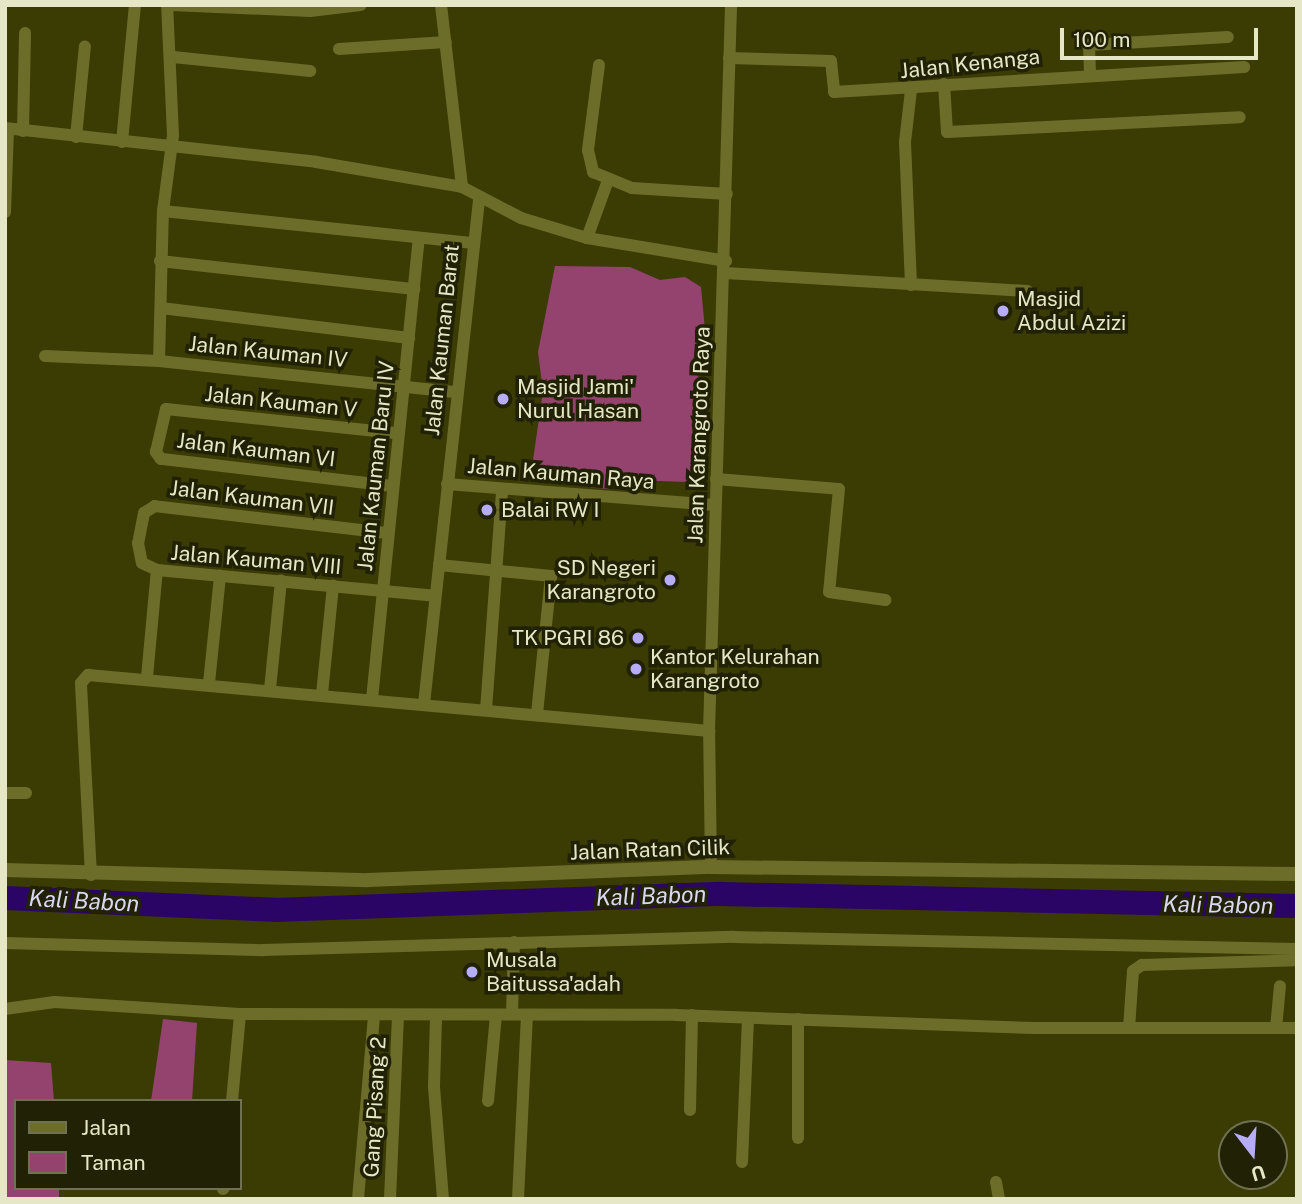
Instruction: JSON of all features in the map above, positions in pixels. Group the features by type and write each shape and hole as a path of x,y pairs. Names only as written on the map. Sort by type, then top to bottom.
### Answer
{"street":[{"path":"122,142 134,5"},
{"path":"159,361 163,211 172,146 173,57 169,5 310,10 360,5"},
{"path":"440,5 462,187"},
{"name":"Jalan Karangroto Raya","path":"711,867 709,731 731,5"},
{"path":"23,131 26,33"},
{"path":"1090,73 1088,45 1228,37"},
{"path":"340,49 446,43"},
{"path":"76,137 85,46"},
{"path":"173,57 310,71"},
{"name":"Jalan Kenanga","path":"729,58 828,60 834,92 911,90 944,84 1090,73 1244,67"},
{"path":"599,65 588,161 607,183 727,194"},
{"path":"944,84 947,132 1240,117"},
{"path":"911,90 905,142 911,285"},
{"path":"5,212 7,129 172,146 462,187 479,200 587,238 725,267 911,285 1027,291"},
{"path":"587,238 607,183"},
{"name":"Jalan Kauman Barat","path":"424,704 471,243 479,200"},
{"path":"163,211 471,243"},
{"name":"Jalan Kauman Baru IV","path":"372,699 395,433 409,338 419,238"},
{"path":"160,261 414,289"},
{"path":"161,308 409,338"},
{"name":"Jalan Kauman IV","path":"45,356 159,361 401,384 456,392"},
{"name":"Jalan Kauman V","path":"157,457 163,410 395,433"},
{"name":"Jalan Kauman VI","path":"157,457 392,486"},
{"path":"716,479 839,489 829,592 885,600"},
{"name":"Jalan Kauman Raya","path":"447,484 715,505"},
{"path":"486,710 502,490"},
{"name":"Jalan Kauman VII","path":"158,570 142,563 138,543 144,513 155,506 387,533"},
{"path":"439,565 551,576 537,715"},
{"path":"147,677 158,570"},
{"name":"Jalan Kauman VIII","path":"158,570 435,596"},
{"path":"209,683 220,576"},
{"path":"270,689 281,581"},
{"path":"323,694 333,586"},
{"path":"91,874 81,683 88,675 147,677 709,731"},
{"path":"5,793 26,793"},
{"name":"Jalan Ratan Cilik","path":"5,870 368,880 711,867 1297,874"},
{"path":"5,943 263,950 734,937 1297,949"},
{"path":"512,1014 514,942"},
{"path":"1129,1028 1133,971 1142,965 1297,960"},
{"path":"1276,1028 1280,986"},
{"path":"5,1009 55,1002 240,1014 436,1018 512,1014 692,1015 1129,1028 1297,1028"},
{"path":"232,1099 240,1014"},
{"path":"518,1199 527,1014"},
{"path":"488,1101 496,1015"},
{"path":"690,1110 692,1015"},
{"path":"358,1199 374,1016"},
{"name":"Gang Pisang 2","path":"390,1199 398,1016"},
{"path":"742,1162 748,1017"},
{"path":"436,1018 434,1087 443,1199"},
{"path":"798,1019 798,1138"},
{"path":"996,1182 999,1199"}],"green space":[{"path":"555,266 630,267 660,280 685,277 701,287 705,330 693,359 704,397 692,431 702,455 688,482 630,480 607,489 543,482 538,475 533,460 543,391 538,352"},
{"path":"163,1019 197,1023 192,1099 151,1099"},
{"path":"5,1060 51,1063 54,1099 14,1099 14,1190 59,1190 59,1199 5,1199"}],"waterway":[{"name":"Kali Babon","path":"5,898 275,910 721,894 1297,906"}],"place":[{"name":"Masjid Abdul Azizi","path":"1003,311"},
{"name":"Masjid Jami' Nurul Hasan","path":"503,399"},
{"name":"Balai RW I","path":"487,510"},
{"name":"SD Negeri Karangroto","path":"670,580"},
{"name":"TK PGRI 86","path":"638,638"},
{"name":"Kantor Kelurahan Karangroto","path":"636,669"},
{"name":"Musala Baitussa'adah","path":"472,972"}]}
